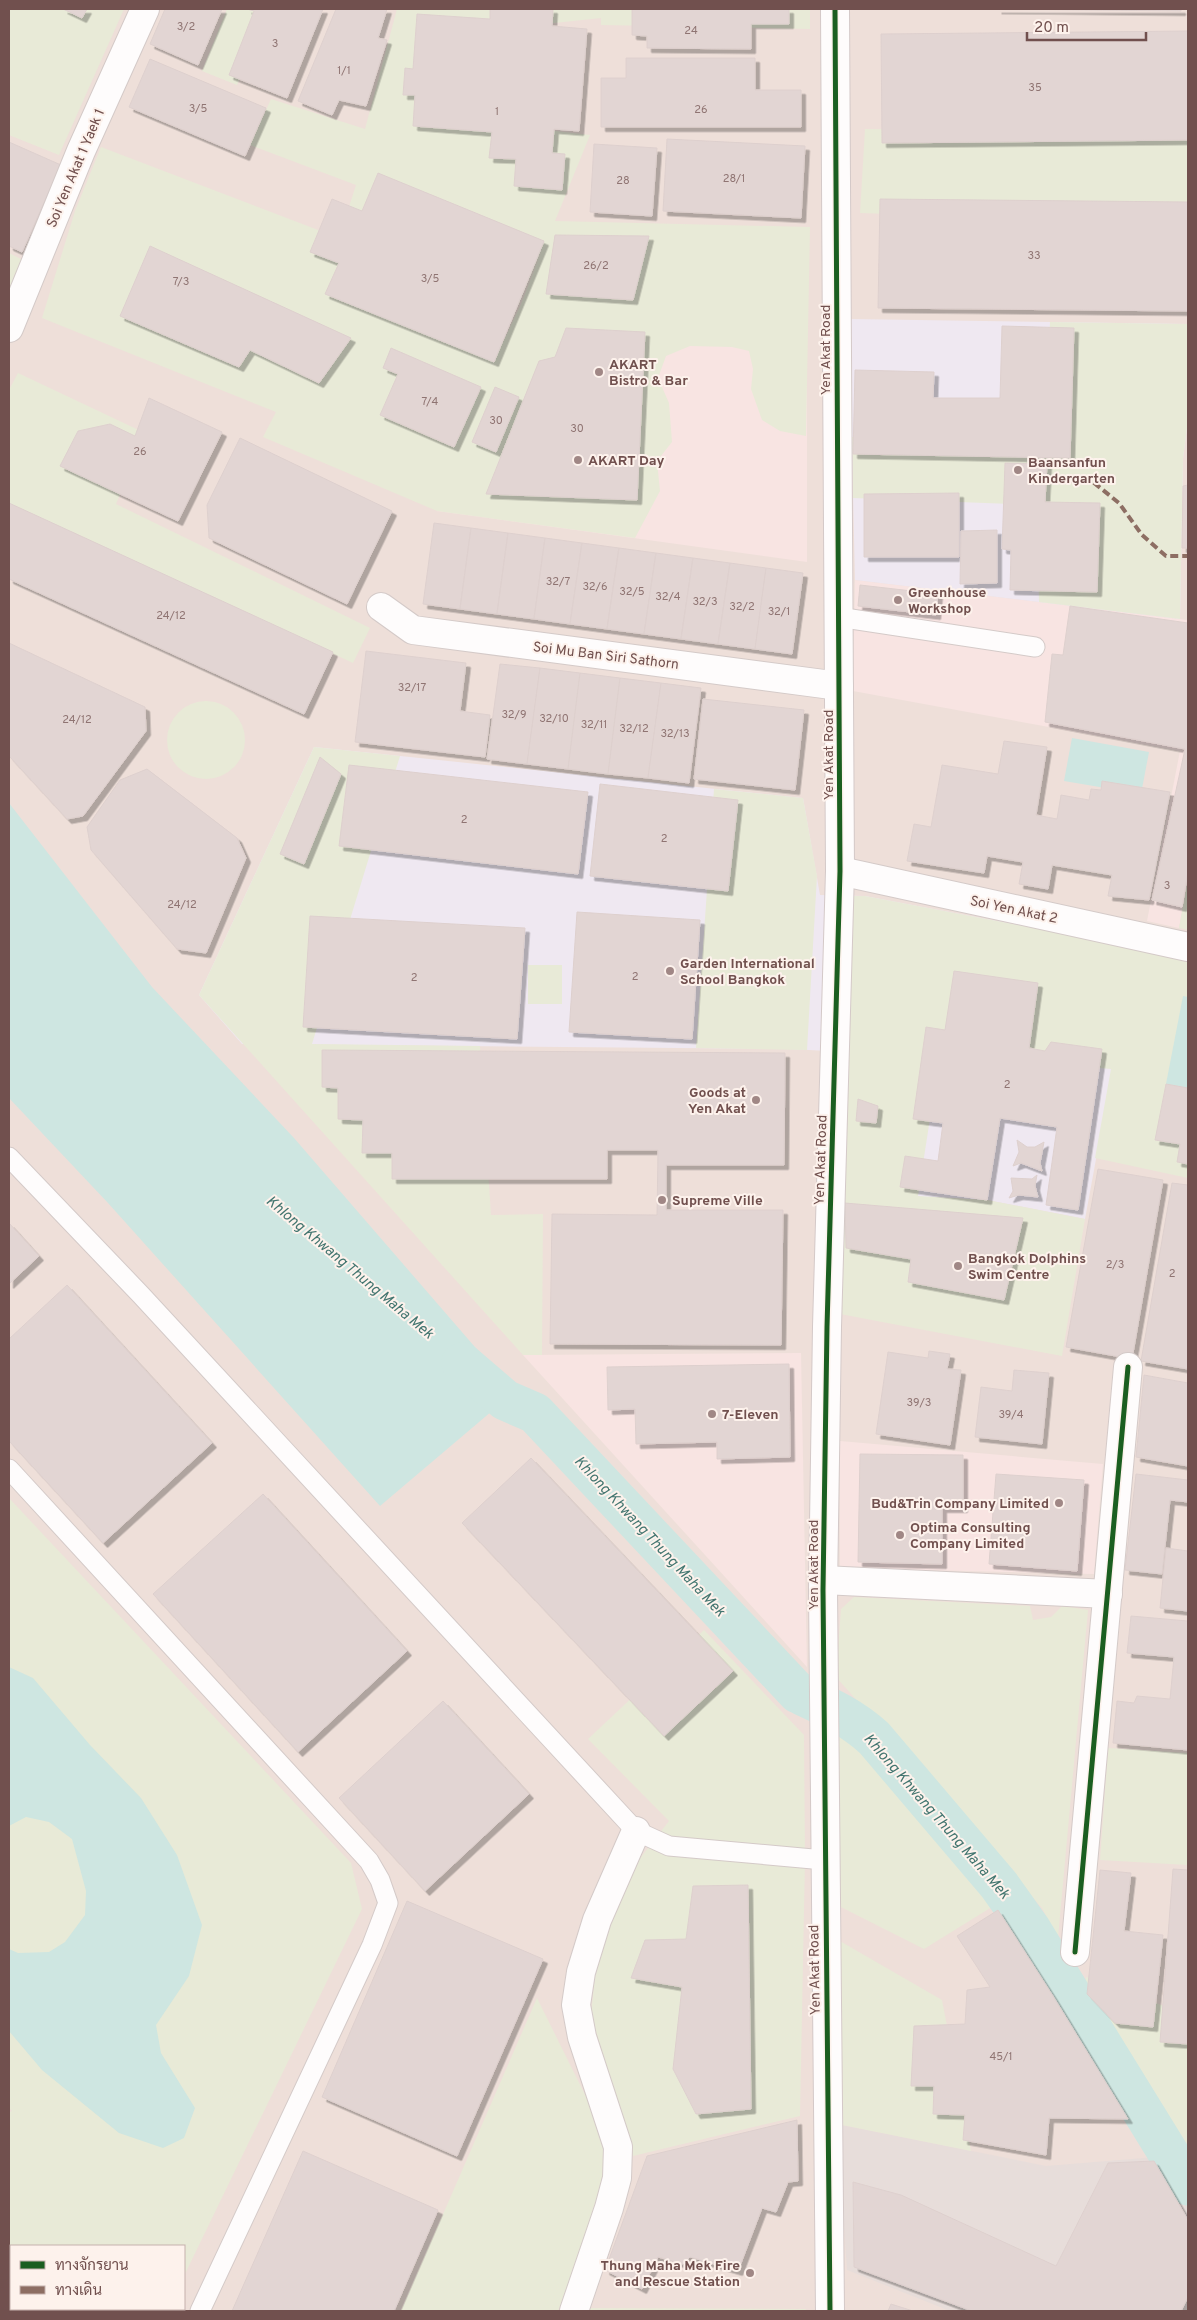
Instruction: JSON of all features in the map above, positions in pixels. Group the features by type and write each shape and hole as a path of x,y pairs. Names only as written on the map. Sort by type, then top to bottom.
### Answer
{"street":[{"name":"Soi Yen Akat 1 Yaek 1","path":"9,328 81,151 145,9"},
{"name":"Yen Akat Road","path":"830,2311 824,1860 825,1702 823,1580 827,1327 840,871 835,9"},
{"name":"Soi Mu Ban Siri Sathorn","path":"381,607 413,630 839,686"},
{"name":"Soi Yen Akat 2","path":"840,871 1188,947"},
{"path":"1075,1952 1128,1368"},
{"path":"823,1580 1108,1594"},
{"path":"574,2311 609,2208 617,2178 618,2147 582,2038 576,2005 581,1972 597,1920 636,1831"}],"lane":[{"path":"838,617 1035,648"},
{"path":"9,1157 141,1295 636,1831 669,1846 824,1860"},
{"path":"9,1469 369,1861 380,1880 388,1903 372,1945 200,2311"}],"shaded area":[{"path":"9,9 1188,9 1188,2311 9,2311"},
{"path":"807,316 807,562 437,511 489,381"},
{"name":"Baansanfun Kindergarten","path":"849,319 1188,324 1188,420 1183,458 1180,619 855,580"},
{"path":"855,580 1188,620 1188,879 1179,928 1147,921 1180,751 853,691"},
{"name":"Garden International School Bangkok","path":"314,747 803,798 820,895 865,896 1135,947 1085,1219 987,1200 839,1193 848,1052 789,1049 242,1044 199,995"},
{"path":"801,1353 807,1667 523,1355"},
{"path":"840,1441 1103,1464 1094,1574 840,1568"},
{"path":"837,2124 1046,2166 1156,2157 1188,2208 1188,2311 950,2311 847,2270"}],"green space":[{"path":"9,9 124,9 59,155 9,135"},
{"path":"227,9 268,9 237,85 202,71"},
{"path":"397,9 810,9 810,29 601,25 601,18 444,35 434,117 590,135 555,221 810,227 806,436 780,431 762,420 751,389 753,369 749,351 732,347 690,346 666,356 658,378 669,403 672,442 657,461 660,491 635,538 437,511 263,437 276,412 42,318 75,211 101,147 339,238 356,185 250,145 271,99 365,129","holes":["543,247 521,304 502,344"]},
{"path":"865,129 1188,133 1188,224 860,213"},
{"path":"9,253 23,260 9,290"},
{"path":"1050,322 1188,324 1188,420 1183,458 1180,619 1039,602 1037,505 853,498 852,437 1044,442"},
{"path":"18,373 145,433 116,504 370,628 353,663 9,503 9,390"},
{"path":"206,701 221,704 234,712 242,725 245,740 242,755 234,768 221,776 206,779 191,776 178,768 170,755 167,740 170,725 178,712 191,704"},
{"path":"314,747 400,756 312,1044 480,1046 491,1215 543,1214 542,1355 523,1355 199,995"},
{"path":"714,789 803,798 817,876 807,1050 696,1048"},
{"path":"1188,879 1188,930 1179,928"},
{"path":"850,896 865,896 1135,947 1188,960 1188,1178 1095,1158 1111,1069 940,1054 918,1196 987,1200 1085,1219 1062,1356 840,1314"},
{"path":"528,965 562,965 562,1004 528,1004"},
{"path":"9,1498 351,1863 362,1909 185,2274 185,2245 10,2245 10,2310 168,2311 9,2311 9,2112 12,2111 9,2108"},
{"path":"854,1597 1030,1606 1033,1620 1051,1617 1062,1606 1088,1610 1058,1938 1042,1908 836,1677 841,1609"},
{"path":"704,1630 804,1735 805,1859 800,2116 633,2156 591,2015 595,1975 611,1921 638,1861 669,1821 588,1739"},
{"path":"833,1719 850,1726 867,1740 1000,1902 924,1949 833,1903"},
{"path":"1108,1748 1188,1753 1188,1865 1100,1860"},
{"path":"833,1937 942,2000 971,2151 837,2124"},
{"path":"1086,1977 1188,2015 1188,2147 1132,2057 1085,1991"},
{"path":"537,1998 608,2141 613,2185 558,2311 401,2311"},
{"path":"587,2308 806,2309 806,2311 585,2311"}],"water":[{"path":"1072,738 1149,752 1141,794 1064,781"},
{"path":"9,803 152,987 294,1138 513,1391 505,1400 380,1506 108,1203 9,1098"},
{"path":"1183,996 1188,997 1188,1088 1166,1084"},
{"path":"9,1667 33,1678 90,1745 141,1798 177,1855 202,1925 189,1976 156,2025 161,2053 195,2108 184,2138 163,2148 119,2133 42,2070 9,2031 9,1949 18,1953 49,1952 65,1942 85,1915 86,1891 72,1839 49,1822 26,1817 9,1826"}],"building":[{"path":"63,9 87,9 82,18"},
{"path":"165,9 222,9 198,65 150,44"},
{"path":"247,9 323,9 287,98 229,75 254,11"},
{"path":"336,9 387,9 378,38 387,40 366,106 339,100 332,115 298,101"},
{"path":"490,9 553,9 552,26 587,29 579,131 554,129 552,153 565,154 562,190 514,186 516,159 489,158 492,132 413,126 415,95 403,95 405,68 413,69 417,14 490,19"},
{"path":"632,9 789,9 789,24 751,24 751,49 647,48 647,36 632,35"},
{"path":"997,9 1181,9 1181,11"},
{"path":"1188,31 1188,140 882,143 881,34"},
{"path":"626,58 755,58 755,90 801,90 801,127 601,127 601,78 626,78"},
{"path":"150,59 266,108 245,156 129,107"},
{"path":"667,139 805,146 801,218 663,211"},
{"path":"9,142 61,165 22,252 9,246"},
{"path":"594,144 657,148 652,216 590,212"},
{"path":"378,173 544,241 494,362 325,294 339,263 310,252 332,199 362,211"},
{"path":"880,199 1188,202 1188,311 878,308"},
{"path":"555,235 649,236 633,300 546,294"},
{"path":"150,246 351,338 319,383 250,350 239,367 120,316"},
{"path":"1002,326 1074,328 1070,458 853,454 855,370 934,372 933,398 1000,398"},
{"path":"566,328 645,332 637,500 486,494 539,361 555,357"},
{"path":"391,348 481,387 454,447 380,415 398,374 383,368"},
{"path":"495,387 519,397 496,452 472,442"},
{"path":"149,398 222,432 178,521 60,466 78,431 110,424 135,436"},
{"path":"240,438 392,511 347,604 209,538 207,505"},
{"path":"1005,463 1047,464 1045,502 1100,503 1097,592 1010,590 1011,550 1002,549"},
{"path":"1188,485 1188,548 1182,548 1183,486"},
{"path":"959,493 959,557 864,557 864,494"},
{"path":"9,503 333,652 304,714 9,579"},
{"path":"434,523 471,528 460,609 423,604"},
{"path":"471,528 508,533 497,614 460,609"},
{"path":"997,530 997,583 960,584 961,531"},
{"path":"508,533 545,538 534,619 497,614"},
{"path":"545,538 582,543 570,624 534,619"},
{"path":"582,543 619,548 607,629 570,624"},
{"path":"619,548 656,553 644,634 607,629"},
{"path":"656,553 693,558 681,639 644,634"},
{"path":"693,558 730,563 718,644 681,639"},
{"path":"730,563 766,568 755,649 718,644"},
{"path":"766,568 803,573 792,654 755,649"},
{"name":"Greenhouse Workshop","path":"860,585 938,594 936,615 858,606"},
{"path":"1070,606 1188,623 1188,871 1182,907 1152,900 1185,749 1045,722 1052,654 1063,655"},
{"path":"9,643 145,707 146,731 83,816 67,819 9,756"},
{"path":"366,651 466,663 460,711 490,715 485,757 355,742"},
{"path":"500,664 540,668 527,764 487,759"},
{"path":"540,668 580,673 568,769 527,764"},
{"path":"580,673 620,678 608,774 568,769"},
{"path":"620,678 661,683 648,778 608,774"},
{"path":"661,683 701,688 689,783 648,778"},
{"path":"703,699 804,710 795,790 694,779"},
{"path":"1004,741 1047,747 1036,815 1057,819 1061,795 1089,800 1091,789 1101,790 1102,781 1170,792 1149,900 1108,896 1112,875 1052,865 1048,889 1019,884 1023,862 987,856 984,873 907,861 914,824 931,827 942,765 998,774"},
{"path":"320,757 341,774 304,864 280,854"},
{"path":"349,765 588,792 578,874 339,846"},
{"path":"147,769 237,838 246,858 206,953 177,949 91,850 87,827 120,780"},
{"path":"600,784 738,800 728,891 590,876"},
{"path":"577,912 700,920 692,1039 569,1032"},
{"path":"310,916 525,928 517,1039 303,1027"},
{"path":"954,971 1038,983 1029,1048 1045,1051 1051,1042 1102,1049 1078,1210 1046,1205 1057,1127 1000,1118 987,1200 900,1187 905,1156 938,1161 943,1123 913,1119 926,1027 945,1030"},
{"name":"Supreme Ville","path":"322,1050 785,1053 784,1165 666,1165 666,1210 783,1210 781,1345 550,1344 552,1214 657,1215 658,1150 607,1150 607,1179 392,1179 392,1153 362,1153 363,1120 338,1119 338,1088 322,1087"},
{"path":"1166,1084 1188,1088 1188,1164 1177,1162 1180,1144 1155,1140"},
{"path":"858,1099 878,1106 876,1123 856,1121"},
{"path":"1017,1140 1027,1147 1035,1147 1044,1142 1040,1163 1042,1171 1021,1163 1013,1166 1019,1152"},
{"path":"1098,1169 1163,1180 1132,1359 1066,1347"},
{"path":"1037,1175 1035,1186 1038,1197 1019,1195 1009,1198 1013,1191 1011,1178 1032,1179"},
{"path":"1172,1183 1188,1185 1188,1369 1141,1361"},
{"path":"845,1203 1023,1218 1004,1300 908,1282 911,1259 846,1248"},
{"path":"9,1223 39,1256 9,1284"},
{"path":"67,1285 212,1443 103,1543 9,1441 9,1339"},
{"path":"929,1351 950,1354 947,1369 961,1370 950,1445 876,1434 888,1352 928,1358"},
{"name":"7-Eleven","path":"789,1364 790,1457 717,1459 717,1442 636,1444 635,1409 608,1410 607,1367"},
{"path":"1014,1370 1049,1373 1042,1444 975,1437 981,1387 1012,1391"},
{"path":"1144,1375 1188,1383 1188,1466 1136,1457"},
{"name":"Optima Consulting Company Limited","path":"860,1454 963,1455 963,1508 942,1508 942,1564 858,1562"},
{"path":"531,1458 733,1671 664,1736 462,1523"},
{"path":"996,1474 1084,1480 1077,1571 989,1564"},
{"path":"1136,1474 1188,1480 1188,1502 1170,1500 1162,1574 1125,1570"},
{"path":"263,1494 407,1651 298,1752 153,1594"},
{"path":"1166,1548 1188,1551 1188,1611 1160,1608"},
{"path":"1131,1616 1188,1621 1188,1750 1113,1743 1117,1701 1134,1703 1137,1696 1170,1699 1174,1657 1127,1653"},
{"path":"443,1701 529,1794 425,1891 339,1798"},
{"path":"1173,1869 1188,1870 1188,2044 1160,2042"},
{"path":"1100,1870 1131,1873 1124,1931 1163,1935 1153,2027 1115,2023 1087,1994"},
{"path":"748,1885 751,2109 696,2114 673,2069 682,1987 631,1978 645,1940 686,1939 693,1886"},
{"path":"407,1901 543,1959 457,2156 322,2097"},
{"path":"998,1910 1128,2119 1049,2118 1046,2155 963,2140 965,2115 933,2114 934,2086 911,2086 914,2026 965,2024 967,1990 990,1987 957,1936"},
{"path":"797,2120 798,2181 788,2182 776,2212 762,2208 738,2271 690,2257 683,2264 658,2257 642,2289 605,2270 647,2156"},
{"path":"303,2151 438,2210 394,2311 232,2311"},
{"path":"1154,2161 1188,2220 1188,2297 1181,2311 972,2311 854,2267 853,2182 901,2195 1056,2266 1108,2163"},
{"path":"891,2304 913,2311 888,2311"}],"waterway":[{"name":"Khlong Khwang Thung Maha Mek","path":"462,1363 505,1400 535,1413 798,1693 847,1718 874,1738 999,1885 1031,1930 1188,2185"}],"marked path":[{"path":"1046,480 1093,482 1119,503 1142,535 1166,556 1188,556"}],"cycle path":[{"path":"830,2311 823,1590 827,1327 840,871 835,9"},
{"path":"1075,1952 1128,1367"}],"place":[{"name":"AKART Bistro & Bar","path":"599,372"},
{"name":"AKART Day","path":"578,460"},
{"name":"Baansanfun Kindergarten","path":"1018,470"},
{"name":"Greenhouse Workshop","path":"898,600"},
{"name":"Garden International School Bangkok","path":"670,971"},
{"name":"Goods at Yen Akat","path":"756,1100"},
{"name":"Supreme Ville","path":"662,1200"},
{"name":"Bangkok Dolphins Swim Centre","path":"958,1266"},
{"name":"7-Eleven","path":"712,1414"},
{"name":"Bud&Trin Company Limited","path":"1059,1503"},
{"name":"Optima Consulting Company Limited","path":"900,1535"},
{"name":"Thung Maha Mek Fire and Rescue Station","path":"750,2273"}]}
